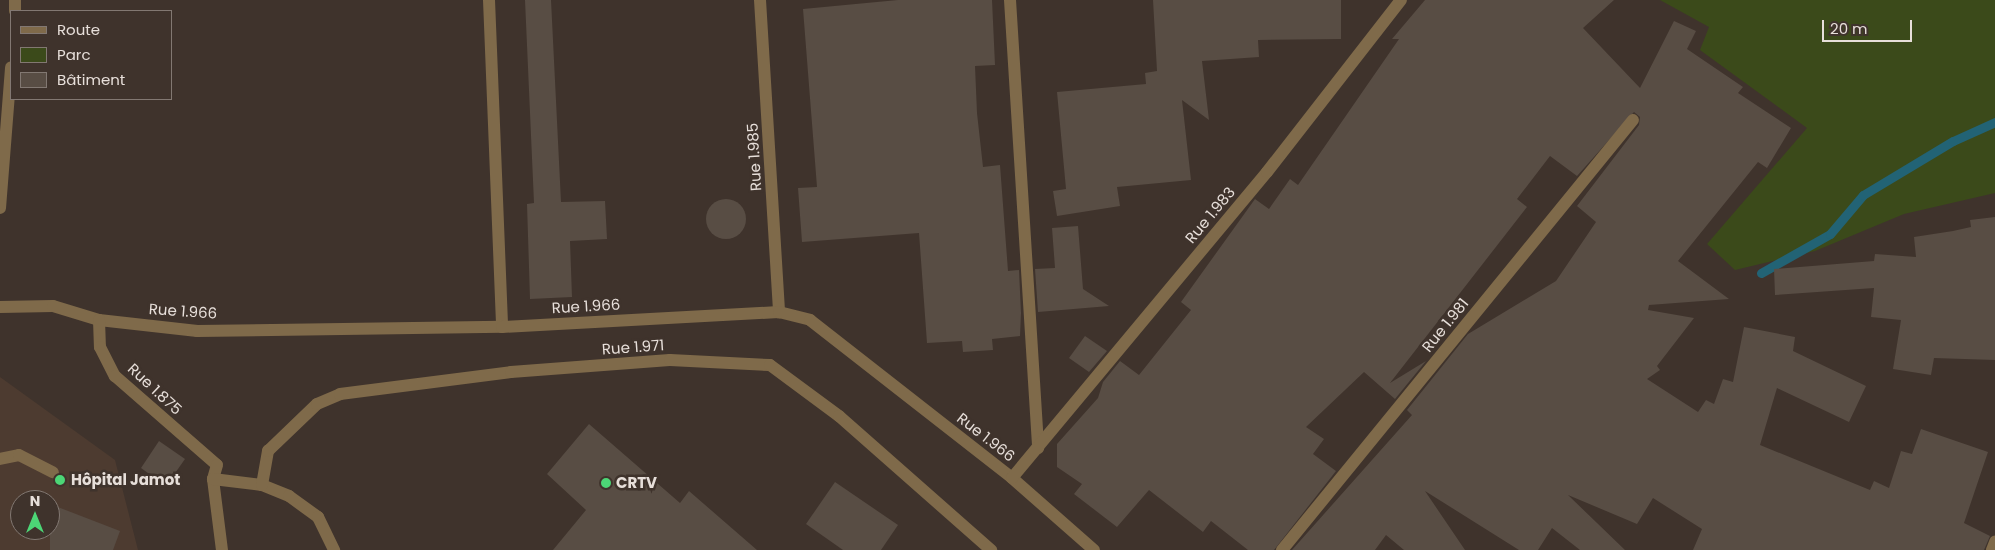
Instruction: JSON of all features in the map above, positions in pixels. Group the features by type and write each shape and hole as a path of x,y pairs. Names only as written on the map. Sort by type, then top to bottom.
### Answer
{"street":[{"path":"489,0 502,327"},
{"name":"Rue 1.985","path":"760,0 779,312"},
{"path":"1010,0 1038,448"},
{"name":"Rue 1.983","path":"1012,478 1267,172 1401,0"},
{"path":"0,208 10,80"},
{"name":"Rue 1.981","path":"1282,550 1634,120"},
{"name":"Rue 1.966","path":"0,307 53,306 99,320 197,331 502,327 779,312 810,320 1012,478 1094,550"},
{"name":"Rue 1.875","path":"99,320 100,348 115,376 217,465 213,480"},
{"name":"Rue 1.971","path":"262,485 268,451 317,404 340,394 511,372 670,360 770,365 839,416 991,550"},
{"path":"0,459 19,455 53,472"},
{"path":"222,550 213,480 262,485 289,496 318,517 334,550"},
{"path":"1992,550 1995,542"}],"shaded area":[{"name":"Hôpital Jamot","path":"0,377 115,460 138,550 0,550"}],"green space":[{"path":"1660,0 1995,0 1995,193 1904,214 1815,251 1735,270 1707,244 1807,128 1700,50 1709,27"}],"building":[{"path":"525,0 551,0 561,202 605,201 607,239 570,241 572,297 530,299 527,204 534,203"},
{"path":"898,0 992,0 995,65 975,66 977,113 983,167 1000,165 1008,271 1019,270 1021,313 1020,336 992,339 993,350 963,352 962,341 927,343 919,233 802,242 798,188 817,187 803,9"},
{"path":"1153,0 1341,0 1341,39 1258,40 1259,57 1202,61 1209,120 1182,100 1191,180 1117,187 1120,206 1057,216 1053,191 1066,189 1057,92 1146,84 1145,73 1157,71"},
{"path":"1425,0 1614,0 1583,28 1640,88 1674,21 1696,31 1687,49 1743,87 1738,93 1791,128 1767,168 1758,162 1678,261 1729,299 1649,305 1648,310 1694,318 1657,366 1660,370 1647,379 1698,412 1706,400 1714,404 1723,379 1733,382 1744,327 1795,337 1793,351 1866,386 1849,422 1777,388 1760,445 1870,490 1874,481 1889,488 1901,451 1912,454 1921,429 1988,452 1964,523 1990,536 1984,550 1693,550 1702,529 1653,498 1637,524 1568,495 1625,550 1580,550 1552,528 1538,550 1519,550 1425,491 1465,550 1404,550 1386,535 1375,550 1292,550 1412,415 1407,410 1468,334 1556,281 1596,222 1577,206 1639,125 1640,117 1634,112 1577,176 1550,156 1517,199 1527,207 1390,383 1426,361 1395,399 1364,372 1306,427 1324,439 1313,454 1336,471 1274,550 1248,550 1211,521 1203,532 1149,490 1117,527 1074,494 1082,484 1057,467 1057,444 1098,398 1103,382 1120,361 1139,375 1191,310 1181,302 1255,199 1269,209 1290,179 1298,185 1399,39 1392,39"},
{"path":"730,199 737,202 743,208 746,219 745,227 737,236 730,239 722,239 715,236 707,227 706,215 709,208 718,200"},
{"path":"1995,217 1995,360 1934,358 1931,375 1893,369 1901,320 1871,317 1874,288 1775,295 1774,269 1874,261 1875,254 1916,257 1914,237 1971,227 1970,220"},
{"path":"1078,226 1083,289 1109,306 1038,312 1035,269 1055,268 1052,228"},
{"path":"1085,336 1107,351 1089,372 1069,358"},
{"name":"CRTV","path":"589,424 680,503 689,491 757,550 553,550 586,510 547,474"},
{"path":"159,441 185,459 166,486 141,468"},
{"path":"835,482 898,525 881,550 843,550 806,524"},
{"path":"60,508 120,531 113,550 50,550 50,540 60,540"}],"waterway":[{"path":"1761,273 1830,234 1863,195 1953,141 1995,122"}],"place":[{"name":"Hôpital Jamot","path":"60,480"},
{"name":"CRTV","path":"606,483"}]}
